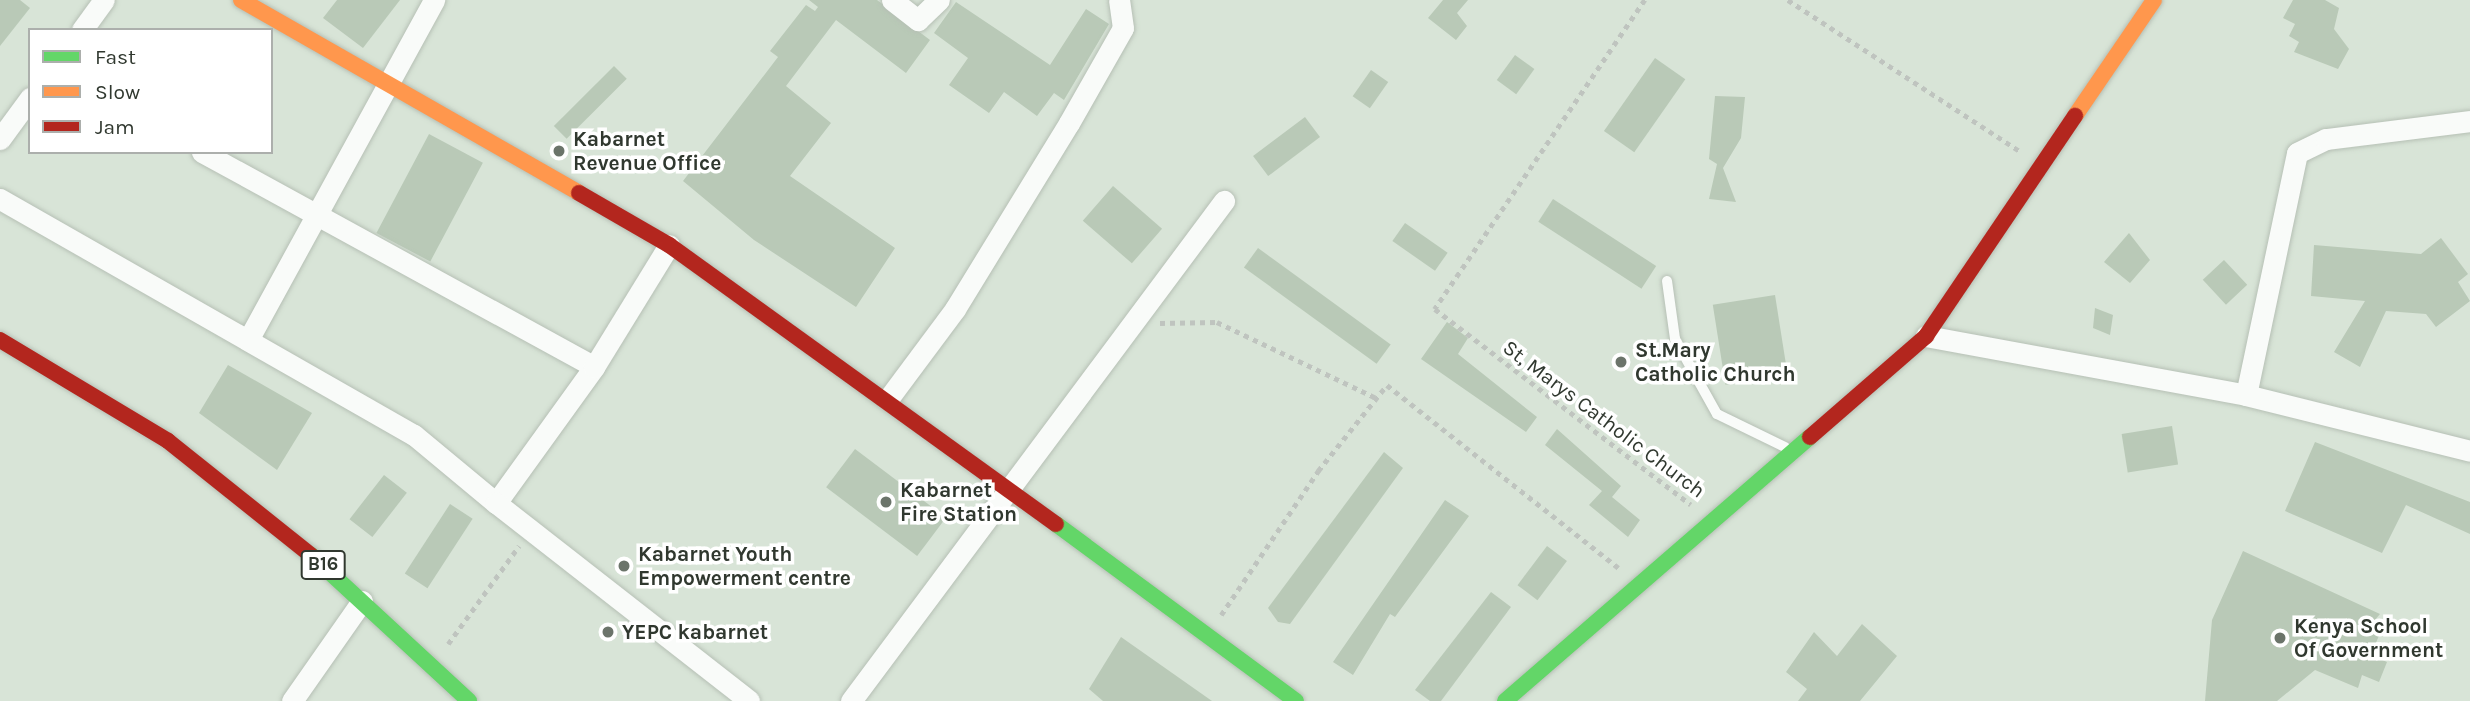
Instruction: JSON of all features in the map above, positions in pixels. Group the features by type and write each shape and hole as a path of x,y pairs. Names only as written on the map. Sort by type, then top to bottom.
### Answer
{"street":[{"path":"83,28 104,0"},
{"path":"241,0 669,245 888,399 1007,492 1209,634 1296,701"},
{"path":"248,340 318,220 434,0"},
{"path":"892,0 918,20 939,0"},
{"path":"888,399 955,309 1069,123 1123,28 1119,0"},
{"path":"1505,701 1642,587 1926,337 2154,0"},
{"path":"0,139 28,100"},
{"path":"2246,395 2297,153 2326,139 2470,121"},
{"path":"205,154 318,220 594,367"},
{"path":"0,199 414,435 530,531 749,701"},
{"path":"851,701 1136,324 1224,201"},
{"path":"496,503 594,367 669,245"},
{"path":"1926,337 2246,395 2470,451"},
{"name":"B16","path":"0,340 167,441 274,521 469,701"},
{"path":"292,701 362,601"}],"lane":[{"path":"1667,281 1675,339 1717,414 1785,447"}],"path":[{"name":"St, Marys Catholic Church","path":"1645,0 1435,309 1701,513"},
{"path":"1788,0 2029,157"},
{"path":"1136,324 1217,322 1376,398"},
{"path":"1209,634 1318,471 1387,385 1642,587"},
{"path":"433,665 530,531"}],"building":[{"path":"0,0 20,0 30,8 0,46"},
{"path":"337,0 400,0 363,48 323,18"},
{"path":"809,0 877,0 930,40 906,73 836,20 786,86 831,123 790,176 895,248 856,307 754,240 683,181 778,57 770,51 806,5 815,11 818,7"},
{"path":"1443,0 1468,0 1457,13 1467,26 1456,40 1428,18"},
{"path":"2293,0 2325,0 2339,8 2334,29 2349,49 2338,69 2294,52 2299,42 2289,36 2295,24 2283,18"},
{"path":"956,2 1050,65 1086,9 1109,24 1064,100 1054,93 1037,116 1004,92 989,113 949,85 968,58 934,33"},
{"path":"1515,55 1534,69 1516,94 1497,80"},
{"path":"1655,58 1685,79 1634,152 1604,131"},
{"path":"614,66 627,79 567,139 554,126"},
{"path":"1371,70 1388,82 1370,108 1353,96"},
{"path":"1715,96 1745,97 1741,138 1723,168 1736,202 1709,199 1717,164 1709,159"},
{"path":"1305,117 1320,137 1268,176 1253,156"},
{"path":"429,134 483,163 430,262 376,233"},
{"path":"1113,186 1162,229 1132,263 1083,221"},
{"path":"1553,199 1656,266 1641,289 1538,222"},
{"path":"1405,223 1448,253 1435,271 1392,241"},
{"path":"2129,233 2150,260 2130,283 2104,262"},
{"path":"2441,238 2468,274 2458,282 2470,301 2436,327 2426,314 2386,311 2360,367 2334,352 2365,301 2311,296 2314,245 2421,254"},
{"path":"1258,248 1391,344 1377,364 1244,267"},
{"path":"2224,260 2247,285 2226,305 2203,280"},
{"path":"1775,295 1788,375 1725,385 1713,305"},
{"path":"2095,308 2113,315 2110,335 2093,328"},
{"path":"1447,322 1468,338 1458,354 1537,417 1526,432 1421,359"},
{"path":"228,365 312,413 277,470 199,413"},
{"path":"2172,426 2178,465 2128,472 2122,434"},
{"path":"1557,429 1621,486 1612,497 1640,520 1628,537 1589,505 1602,491 1545,445"},
{"path":"2315,442 2470,502 2470,534 2406,505 2382,553 2285,511"},
{"name":"Kabarnet Fire Station","path":"855,449 946,518 917,556 826,487"},
{"path":"1384,452 1403,468 1290,624 1278,622 1268,608"},
{"path":"384,475 407,493 372,537 350,519"},
{"path":"1445,500 1469,516 1395,617 1390,614 1353,675 1333,662"},
{"path":"450,504 473,519 427,588 405,574"},
{"path":"1547,546 1567,561 1537,600 1518,585"},
{"path":"2243,551 2380,614 2368,628 2380,633 2371,655 2387,662 2379,682 2362,675 2358,688 2315,670 2277,701 2205,701 2212,620"},
{"path":"1491,592 1511,607 1441,701 1430,701 1415,690"},
{"path":"1862,624 1897,656 1860,701 1798,701 1807,689 1786,672 1814,632 1837,656"},
{"path":"1121,637 1212,701 1103,701 1089,689"}],"traffic: fast":[{"path":"1505,701 1810,437"},
{"path":"1056,524 1296,701"},
{"path":"311,555 469,701"}],"traffic: slow":[{"path":"241,0 579,193"},
{"path":"2075,116 2154,0"}],"traffic: jam":[{"path":"1810,437 1926,336 2075,116"},
{"path":"579,193 669,245 1056,524"},
{"path":"0,340 168,441 311,555"}],"place":[{"name":"Kabarnet Revenue Office","path":"559,151"},
{"name":"St.Mary Catholic Church","path":"1621,362"},
{"name":"Kabarnet Fire Station","path":"886,502"},
{"name":"Kabarnet Youth Empowerment centre","path":"624,566"},
{"name":"YEPC kabarnet","path":"608,632"},
{"name":"Kenya School Of Government","path":"2280,638"}]}
